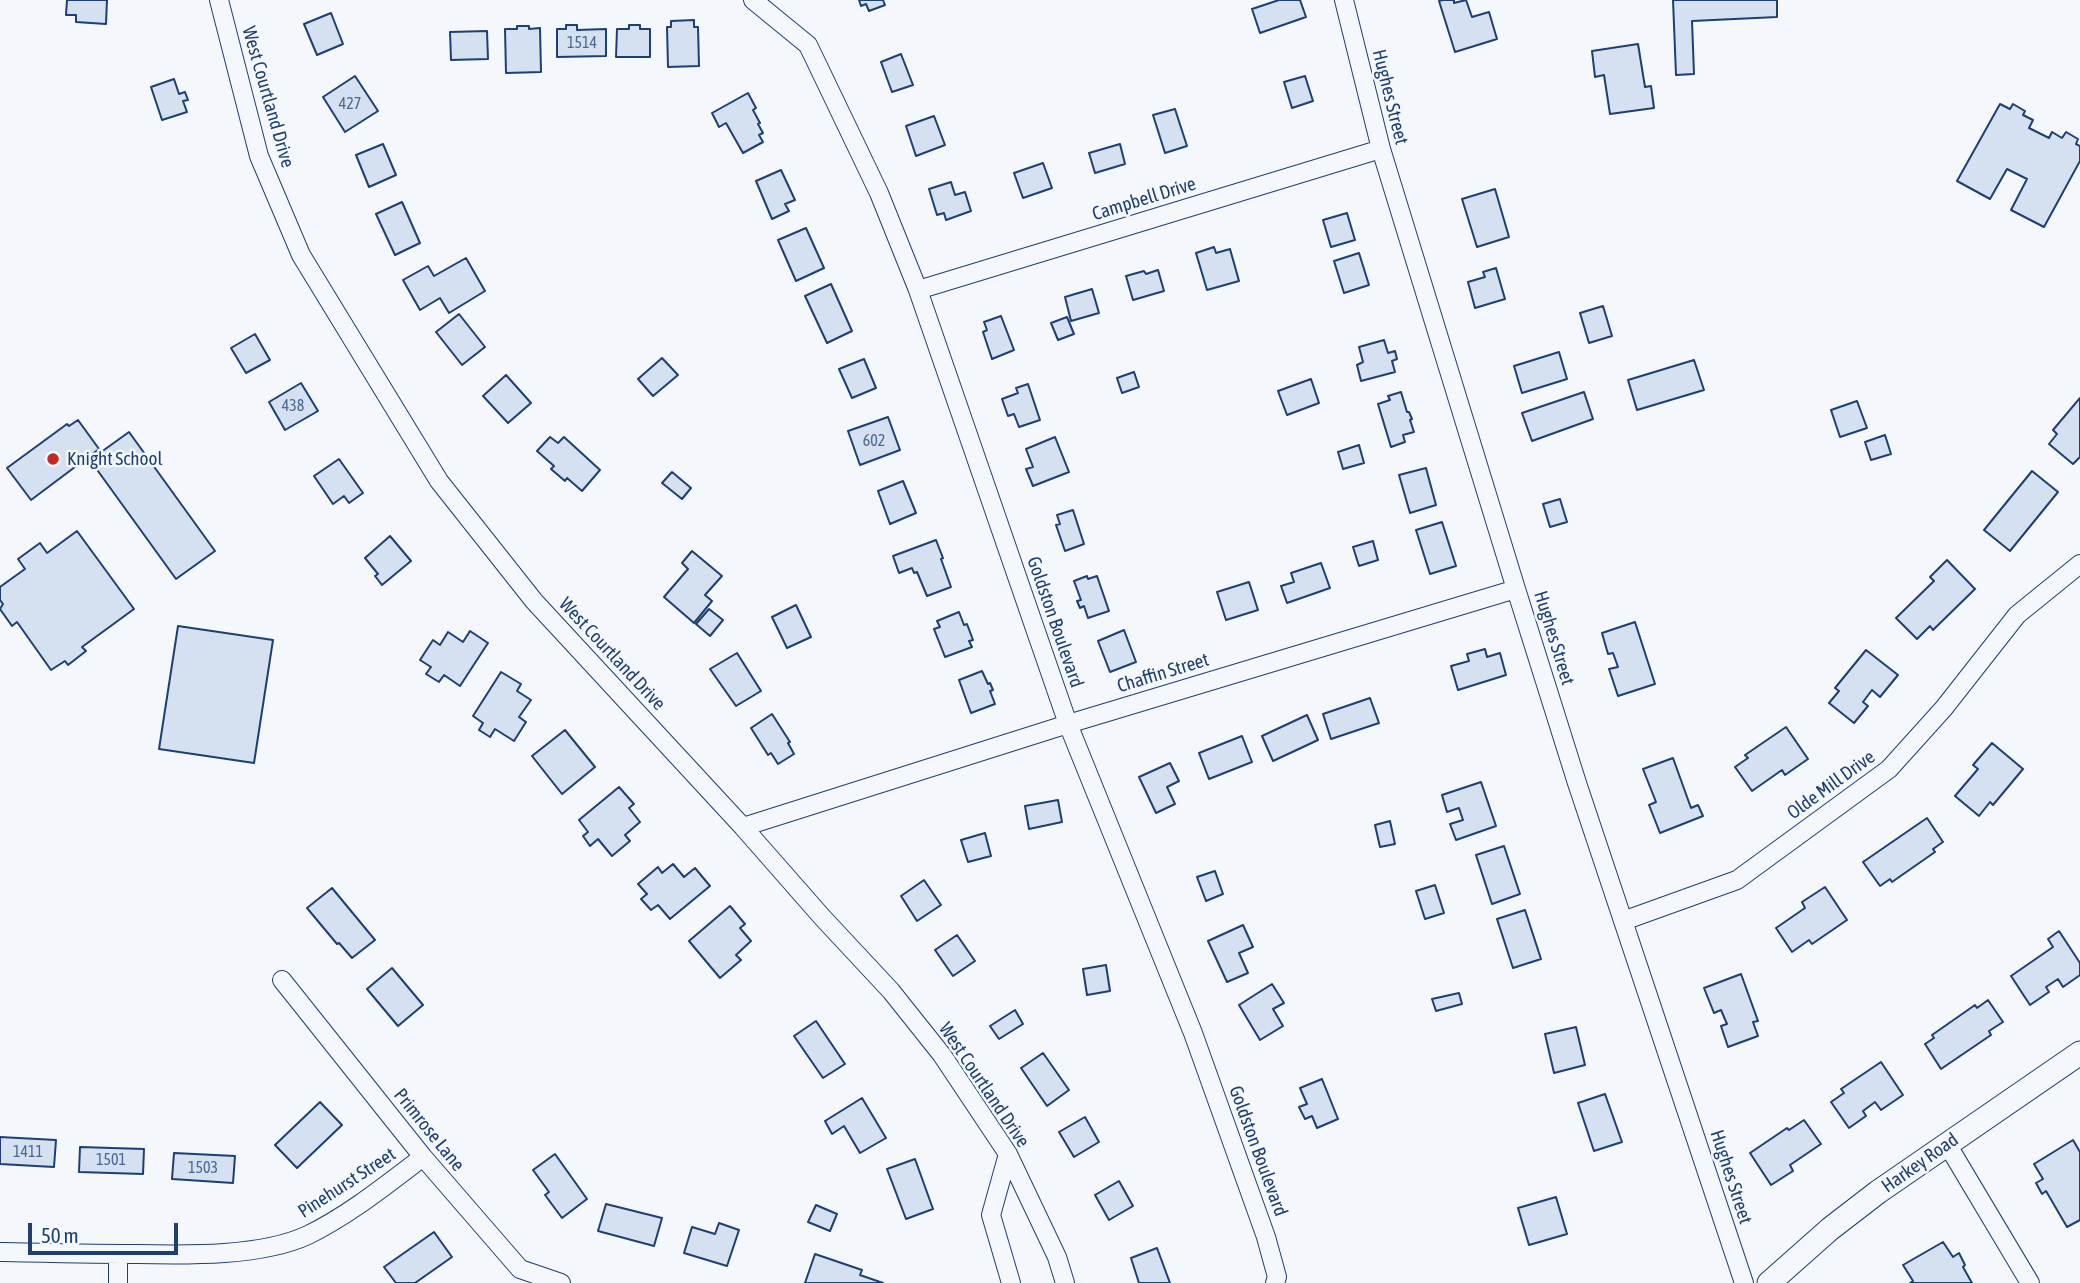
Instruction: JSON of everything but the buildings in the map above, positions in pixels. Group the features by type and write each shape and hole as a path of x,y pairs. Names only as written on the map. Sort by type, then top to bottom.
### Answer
{"street":[{"name":"West Courtland Drive","path":"219,0 259,156 301,255 439,481 534,601 891,991 942,1055 1008,1154 1057,1257 1065,1283"},
{"name":"Goldston Boulevard","path":"753,0 808,45 880,193 918,290 1068,724 1193,1033 1266,1237 1277,1277 1275,1283"},
{"name":"Hughes Street","path":"1344,0 1381,149 1516,589 1744,1283"},
{"name":"Campbell Drive","path":"918,290 1381,149"},
{"name":"Olde Mill Drive","path":"1623,921 1737,880 1889,769 1944,708 2017,615 2080,564"},
{"name":"Chaffin Street","path":"743,827 1068,724 1516,589"},
{"name":"Primrose Lane","path":"282,980 423,1157 520,1269 561,1283"},
{"name":"Harkey Road","path":"1769,1283 1830,1229 1947,1144 2078,1059"},
{"path":"1947,1144 2030,1283"},
{"path":"1008,1154 991,1215 1011,1283"},
{"name":"Pinehurst Street","path":"0,1252 199,1255 275,1246 306,1236 360,1204 423,1157"},
{"path":"118,1254 118,1283"}],"place":[{"name":"Knight School","path":"53,459"}]}
